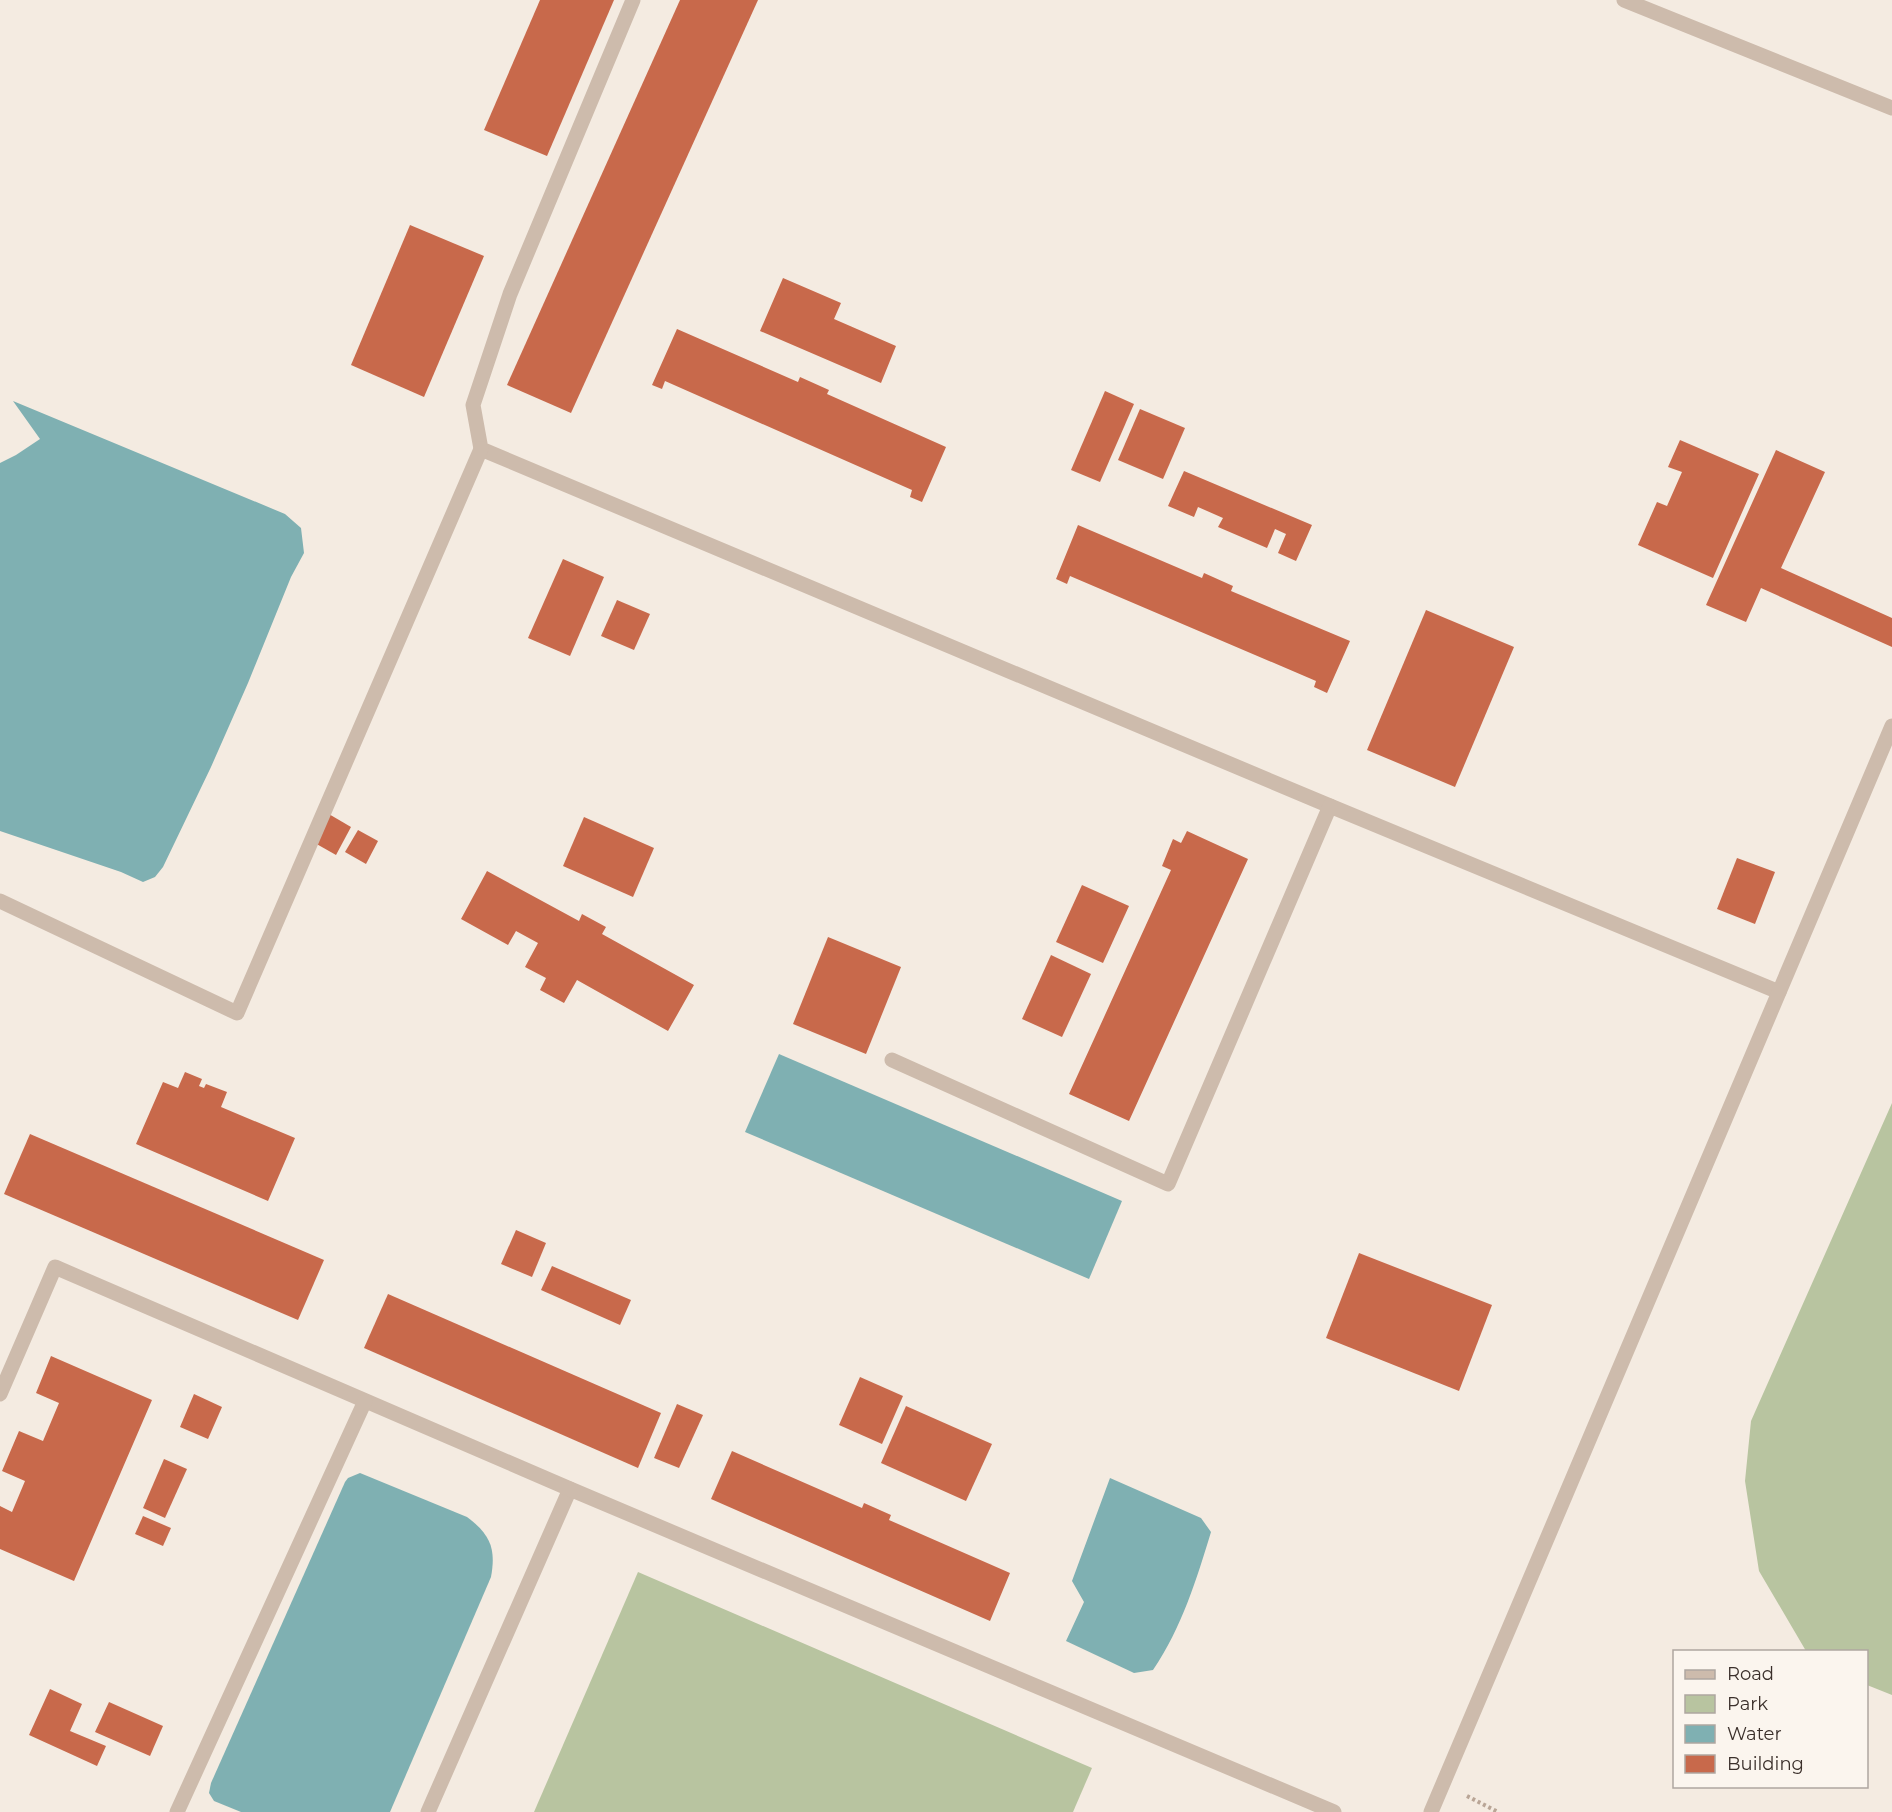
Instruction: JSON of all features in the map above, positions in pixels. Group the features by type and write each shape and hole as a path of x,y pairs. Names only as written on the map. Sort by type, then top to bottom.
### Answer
{"street":[{"path":"0,901 237,1013 481,449 473,405 510,294 633,0"},
{"path":"1624,0 1892,108"},
{"path":"481,449 1330,807 1779,992"},
{"path":"1431,1812 1892,726"},
{"path":"892,1060 1168,1184 1330,807"},
{"path":"0,1394 55,1267 570,1489 1334,1812"},
{"path":"177,1812 365,1401"},
{"path":"428,1812 570,1489"}],"path":[{"path":"1443,1783 1498,1812"}],"green space":[{"path":"1892,1103 1892,1695 1868,1685 1868,1650 1805,1650 1759,1571 1745,1481 1751,1421"},
{"path":"638,1572 1092,1768 1073,1812 534,1812"}],"water":[{"path":"13,401 285,514 301,528 304,553 291,577 211,767 163,867 155,877 143,882 121,872 0,831 0,463 40,439"},
{"path":"779,1054 1122,1201 1089,1279 745,1132"},
{"path":"360,1473 467,1517 482,1530 490,1543 493,1558 491,1577 390,1812 241,1812 214,1801 209,1793 211,1783 345,1482 348,1478"},
{"path":"1110,1478 1201,1518 1211,1532 1194,1586 1180,1620 1153,1670 1134,1673 1066,1641 1084,1602 1072,1581"}],"building":[{"path":"540,0 614,0 547,156 484,130"},
{"path":"680,0 758,0 571,413 507,385"},
{"path":"410,225 484,256 424,397 351,365"},
{"path":"783,278 841,303 834,319 896,346 881,383 760,331"},
{"path":"677,329 798,382 800,377 829,390 827,394 946,447 922,502 910,497 912,490 665,381 662,389 652,385"},
{"path":"1105,391 1134,404 1100,482 1071,470"},
{"path":"1140,409 1185,428 1163,479 1118,460"},
{"path":"1680,440 1759,474 1713,578 1638,545 1657,502 1667,506 1682,472 1668,467"},
{"path":"1776,450 1825,472 1781,568 1892,618 1892,647 1761,588 1746,622 1706,605"},
{"path":"1184,471 1312,525 1296,561 1278,553 1286,534 1275,529 1267,548 1218,527 1223,518 1198,507 1194,517 1168,506"},
{"path":"1078,525 1202,578 1204,573 1233,586 1231,591 1350,641 1327,693 1314,687 1316,681 1070,576 1067,584 1056,579"},
{"path":"563,559 604,577 570,656 528,638"},
{"path":"617,600 650,614 634,650 601,636"},
{"path":"1426,610 1514,647 1455,787 1367,750"},
{"path":"322,810 351,827 336,855 306,838"},
{"path":"584,817 654,848 633,897 563,866"},
{"path":"358,830 378,841 366,864 345,852"},
{"path":"1187,831 1248,859 1129,1121 1069,1094 1171,870 1162,866 1173,839 1181,843"},
{"path":"1737,858 1775,872 1755,924 1717,909"},
{"path":"487,871 579,921 582,914 606,927 602,934 694,985 668,1031 577,980 564,1003 540,990 546,978 525,967 538,943 516,931 508,945 461,919"},
{"path":"1082,885 1129,906 1103,963 1056,942"},
{"path":"828,937 901,967 866,1054 793,1024"},
{"path":"1051,955 1091,974 1062,1037 1022,1019"},
{"path":"185,1072 202,1079 199,1086 204,1088 206,1084 227,1092 221,1107 295,1138 268,1201 136,1144 163,1082 178,1088"},
{"path":"30,1134 324,1260 298,1320 4,1194"},
{"path":"516,1230 546,1243 532,1277 501,1264"},
{"path":"1359,1253 1492,1305 1459,1391 1326,1338"},
{"path":"552,1266 631,1300 620,1325 541,1290"},
{"path":"388,1294 661,1413 638,1468 364,1348"},
{"path":"51,1356 152,1400 74,1581 0,1549 0,1506 12,1512 25,1481 2,1471 19,1431 43,1441 59,1403 36,1393"},
{"path":"860,1377 903,1396 882,1444 839,1425"},
{"path":"194,1394 222,1407 208,1439 180,1427"},
{"path":"677,1404 703,1415 679,1468 654,1458"},
{"path":"906,1406 992,1444 966,1501 881,1463"},
{"path":"732,1451 862,1508 864,1503 891,1515 889,1520 1010,1573 990,1621 711,1499"},
{"path":"164,1459 187,1469 165,1518 143,1508"},
{"path":"143,1516 171,1528 163,1546 135,1534"},
{"path":"50,1689 82,1704 70,1731 106,1746 97,1766 29,1735"},
{"path":"109,1702 163,1726 150,1756 95,1732"}]}
